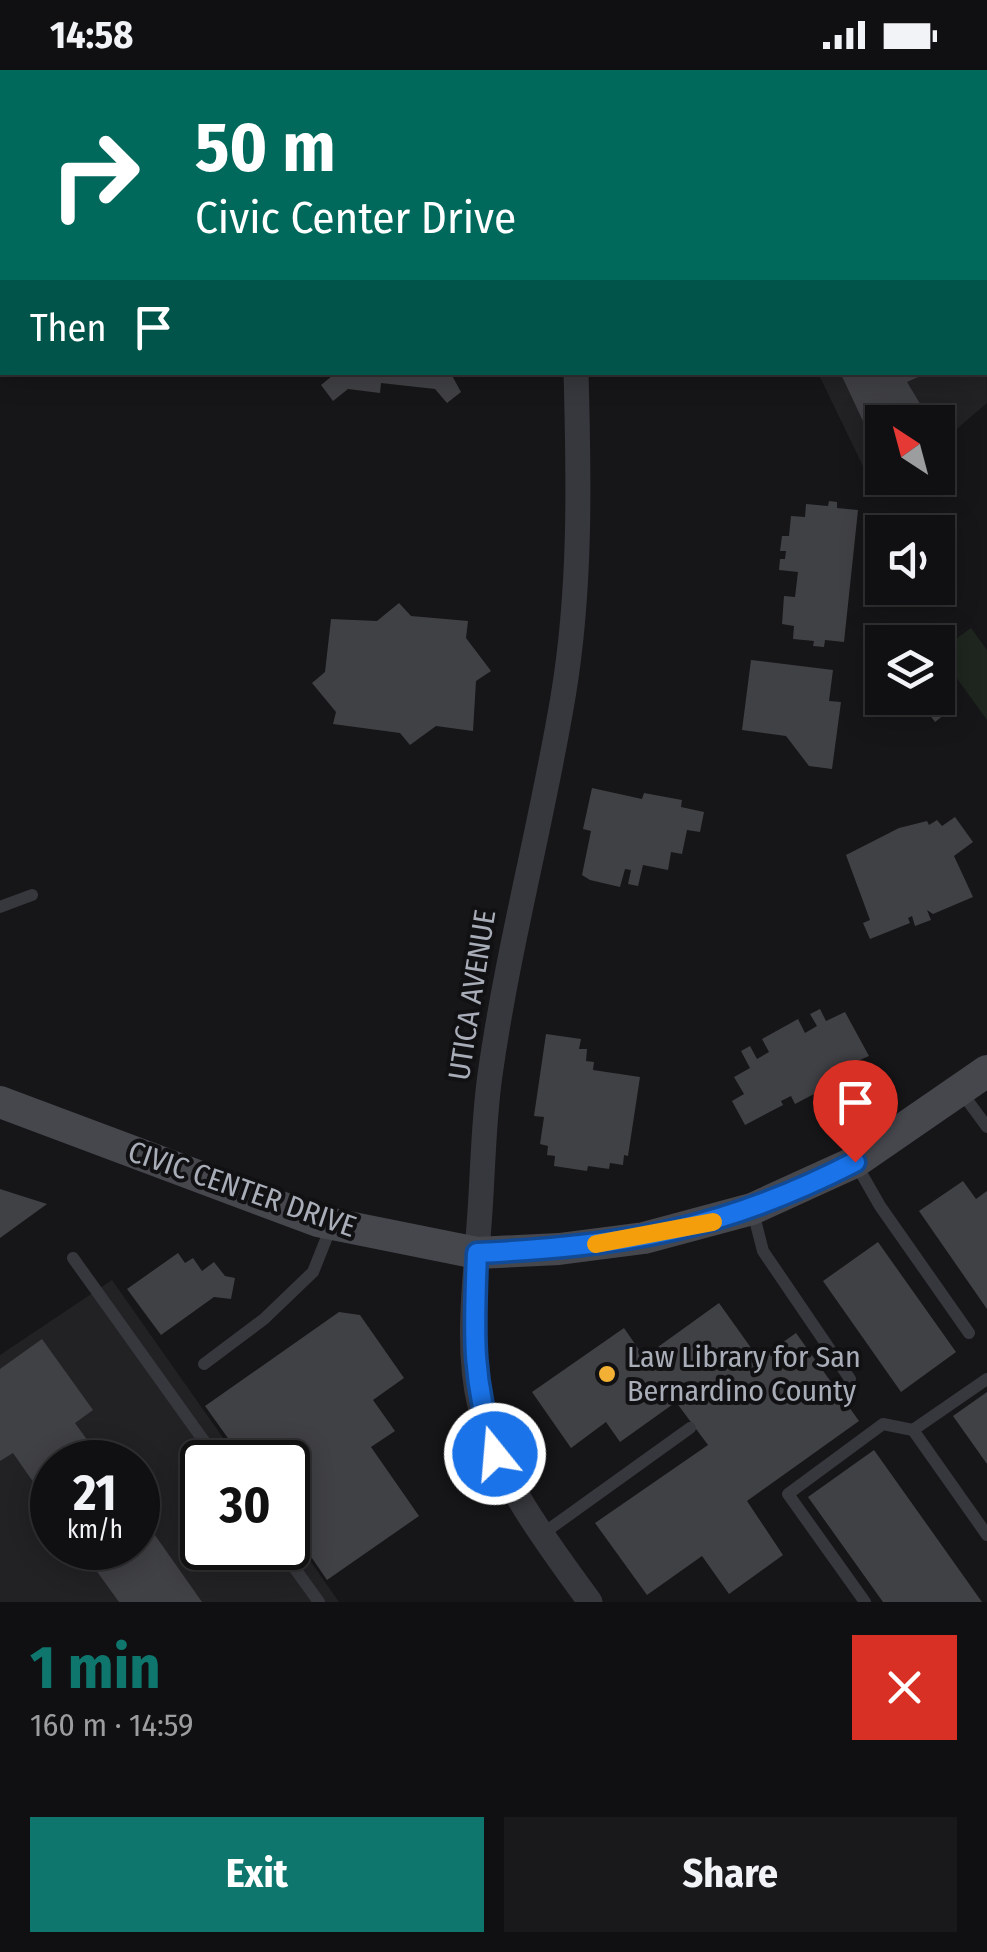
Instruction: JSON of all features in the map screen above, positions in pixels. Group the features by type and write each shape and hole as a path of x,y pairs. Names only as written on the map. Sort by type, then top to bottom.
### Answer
{"street":[{"name":"UTICA AVENUE","path":"576,375 578,523 572,630 563,698 519,907 489,1078 473,1355 480,1404 495,1454 541,1534 590,1602"},
{"name":"CIVIC CENTER DRIVE","path":"0,1102 332,1224 477,1253 560,1249 644,1238 752,1209 855,1162 974,1081"}],"lane":[{"path":"0,907 32,895"},
{"path":"974,1081 987,1127"},
{"path":"855,1162 880,1206 969,1333"},
{"path":"752,1209 764,1251 850,1379"},
{"path":"204,1364 264,1318 313,1272 332,1224"},
{"path":"73,1258 203,1440"},
{"path":"913,1430 987,1379"},
{"path":"865,1602 788,1494 883,1424 913,1430 987,1535"},
{"path":"541,1534 690,1428"},
{"path":"296,1570 319,1602"}],"shaded area":[{"path":"819,375 987,375 987,403 955,430 955,405 865,405 865,470"},
{"path":"971,628 987,650 987,720 955,676 955,640"},
{"path":"112,1280 225,1440 180,1440 180,1570 310,1570 310,1560 339,1602 0,1602 0,1355"}],"building":[{"path":"333,375 452,375 461,392 447,403 435,389 381,383 380,393 348,389 333,401 321,385"},
{"path":"841,375 922,375 907,382 921,405 865,405 865,425"},
{"path":"829,501 837,502 837,508 858,510 844,642 825,640 824,647 813,646 814,641 793,639 794,626 782,624 784,596 795,597 798,572 779,570 786,551 780,551 782,536 789,536 791,516 805,517 806,504 828,506"},
{"path":"399,603 411,616 468,621 466,638 491,671 476,681 473,731 436,726 410,745 400,733 333,724 336,712 312,683 325,672 331,619 377,621"},
{"path":"751,660 833,670 829,701 841,702 832,769 809,766 786,736 742,730"},
{"path":"592,788 642,799 644,793 682,800 681,807 704,812 700,832 687,830 682,854 671,852 668,870 643,865 638,886 628,884 631,870 625,869 620,887 590,880 582,875 591,831 583,829"},
{"path":"955,817 973,842 954,856 973,897 933,914 927,910 931,920 915,926 912,916 908,918 910,923 870,939 863,923 870,920 846,855 899,828 927,821 929,825 937,820 942,826"},
{"path":"820,1009 826,1021 845,1012 869,1056 828,1074 833,1084 795,1104 791,1096 781,1101 783,1105 745,1125 732,1101 744,1094 734,1077 750,1068 741,1051 750,1046 757,1059 769,1052 762,1039 798,1019 805,1033 817,1026 810,1014"},
{"path":"546,1034 581,1039 579,1049 587,1049 586,1061 594,1062 593,1070 640,1077 628,1156 624,1155 623,1165 610,1163 609,1169 588,1166 587,1171 554,1166 555,1156 547,1155 548,1146 540,1144 544,1117 534,1116"},
{"path":"963,1181 976,1199 987,1191 987,1309 919,1211"},
{"path":"0,1189 47,1204 0,1238"},
{"path":"878,1242 956,1352 901,1392 823,1281"},
{"path":"178,1253 185,1263 193,1258 202,1271 214,1262 225,1276 235,1278 231,1299 214,1297 161,1335 127,1289"},
{"path":"719,1303 759,1359 796,1333 859,1421 747,1501 783,1555 729,1594 702,1556 647,1595 595,1523 708,1445 676,1402 620,1442 606,1422 571,1448 532,1392 624,1328 644,1357"},
{"path":"339,1312 360,1315 404,1378 373,1400 395,1431 371,1447 419,1516 327,1580 310,1555 310,1440 229,1440 205,1406"},
{"path":"42,1339 93,1410 75,1423 87,1440 30,1440 30,1477 13,1453 0,1461 0,1369"},
{"path":"987,1392 987,1464 953,1416"},
{"path":"874,1450 982,1602 883,1602 808,1497"},
{"path":"160,1542 202,1602 119,1602 96,1570 160,1570"}],"slow traffic":[{"path":"596,1244 713,1222"}],"place":[{"name":"Law Library for San Bernardino County","path":"607,1374"}],"route":[{"path":"495,1454 480,1404 473,1355 477,1253 560,1249 699,1226 803,1189 855,1162"}]}
